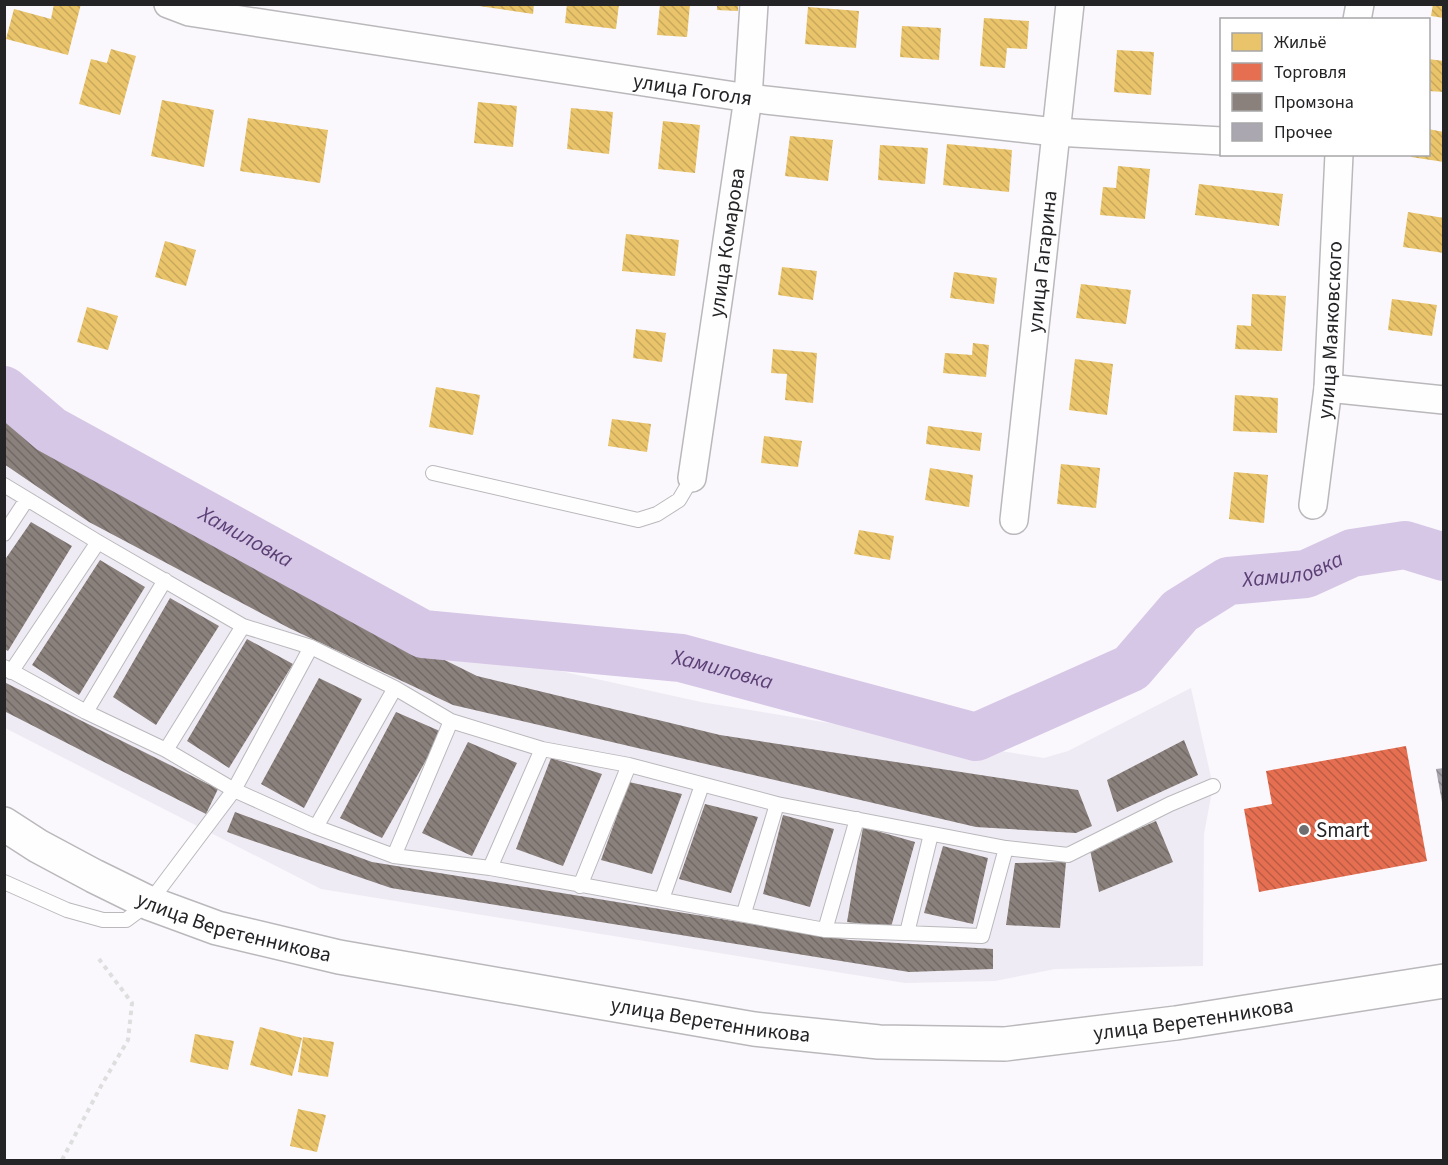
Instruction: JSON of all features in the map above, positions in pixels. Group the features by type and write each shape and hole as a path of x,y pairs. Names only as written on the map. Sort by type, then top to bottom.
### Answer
{"main road":[{"name":"улица Веретенникова","path":"4,824 85,871 149,903 217,928 339,957 754,1029 879,1042 1005,1044 1176,1023 1443,981"}],"street":[{"name":"улица Гоголя","path":"168,4 189,12 748,98 1055,132 1220,141"},
{"name":"улица Комарова","path":"692,478 748,98 754,4"},
{"name":"улица Гагарина","path":"1014,520 1070,4"},
{"name":"улица Маяковского","path":"1313,505 1328,388 1339,156"},
{"path":"1328,388 1443,400"}],"lane":[{"path":"433,473 638,520 657,514 680,500 692,478"},
{"path":"4,485 243,626 311,647 395,688 451,721 542,749 629,765 777,804 1006,848 1068,855 1170,804 1213,786"},
{"path":"4,534 27,499"},
{"path":"98,542 8,670 86,712 166,750 234,790 316,827 394,856 490,868 580,886 744,913 825,930 982,936 1006,848"},
{"path":"86,712 165,580"},
{"path":"166,750 243,626"},
{"path":"4,882 67,910 103,920 126,920 149,903 234,790 311,647"},
{"path":"316,827 395,688"},
{"path":"394,856 451,721"},
{"path":"490,868 542,749"},
{"path":"580,886 629,765"},
{"path":"662,899 702,785"},
{"path":"744,913 777,804"},
{"path":"825,930 857,819"},
{"path":"907,933 931,834"}],"path":[{"path":"62,1161 128,1040 132,1002 99,959"}],"shaded area":[{"path":"4,392 91,464 317,588 424,641 701,702 1044,758 1068,751 1191,688 1213,786 1204,834 1203,966 1055,969 995,981 905,983 321,889 5,728"}],"building: Жильё":[{"path":"54,4 81,4 68,55 6,39 14,9 51,19"},
{"path":"465,4 534,4 533,14"},
{"path":"567,4 619,4 616,29 565,23"},
{"path":"660,4 690,4 687,37 657,35"},
{"path":"717,4 738,4 738,11 717,10"},
{"path":"1433,4 1444,4 1444,18 1431,16"},
{"path":"808,7 859,11 856,48 805,44"},
{"path":"984,18 1029,21 1027,49 1007,48 1005,68 980,66"},
{"path":"902,26 941,28 939,60 900,57"},
{"path":"111,49 136,56 120,115 79,104 91,59 107,63"},
{"path":"1117,50 1154,52 1151,95 1114,92"},
{"path":"1430,59 1444,61 1444,92 1430,91"},
{"path":"162,100 214,110 204,167 151,156"},
{"path":"478,102 517,106 513,147 474,143"},
{"path":"571,108 613,112 609,154 567,149"},
{"path":"248,118 328,130 320,183 240,171"},
{"path":"663,121 700,125 695,173 658,169"},
{"path":"1430,129 1444,132 1444,162 1411,157 1430,156"},
{"path":"790,136 833,140 828,181 785,176"},
{"path":"947,144 1012,150 1009,192 943,185"},
{"path":"880,145 928,148 925,184 878,180"},
{"path":"1118,166 1150,169 1145,219 1100,215 1103,187 1116,188"},
{"path":"1199,184 1283,194 1279,226 1195,215"},
{"path":"1408,212 1444,218 1444,253 1403,247"},
{"path":"626,234 679,240 675,276 622,271"},
{"path":"165,241 196,250 186,286 155,277"},
{"path":"782,267 817,271 813,300 778,295"},
{"path":"954,272 997,278 994,304 950,298"},
{"path":"1081,284 1131,290 1126,324 1076,318"},
{"path":"1252,294 1286,296 1282,351 1235,349 1237,325 1251,326"},
{"path":"1392,299 1437,305 1432,336 1388,330"},
{"path":"87,307 118,316 108,350 77,342"},
{"path":"636,329 666,333 662,362 633,358"},
{"path":"973,343 989,345 986,377 943,373 945,353 972,355"},
{"path":"773,349 817,353 813,403 785,400 787,374 771,373"},
{"path":"1075,359 1113,364 1107,415 1069,410"},
{"path":"436,387 480,395 473,435 429,427"},
{"path":"1235,395 1278,398 1277,433 1233,431"},
{"path":"612,419 651,424 647,452 608,446"},
{"path":"928,426 982,433 980,451 926,444"},
{"path":"764,436 802,441 798,467 761,463"},
{"path":"1061,464 1100,468 1096,508 1057,504"},
{"path":"930,468 973,475 969,507 925,500"},
{"path":"1234,472 1268,475 1264,523 1229,519"},
{"path":"859,530 894,536 890,560 854,554"},
{"path":"260,1027 302,1038 292,1076 250,1065"},
{"path":"195,1034 234,1041 228,1070 190,1062"},
{"path":"303,1037 334,1042 328,1077 298,1072"},
{"path":"298,1109 326,1115 317,1152 290,1146"}],"building: Торговля":[{"path":"1406,746 1427,861 1259,892 1244,809 1272,804 1266,771"}],"building: Промзона":[{"path":"4,403 99,477 253,565 477,676 720,735 1078,790 1092,826 1076,833 976,827 453,705 289,628 89,522 4,464"},
{"path":"31,522 72,546 8,651 4,649 4,561"},
{"path":"100,560 145,587 79,695 32,665"},
{"path":"170,598 219,626 156,725 113,697"},
{"path":"247,639 293,664 229,768 187,741"},
{"path":"319,678 362,699 304,808 261,784"},
{"path":"4,682 218,789 206,814 4,711"},
{"path":"396,712 442,732 382,838 340,818"},
{"path":"1184,740 1198,775 1117,812 1107,780"},
{"path":"468,742 517,763 472,856 422,833"},
{"path":"551,758 602,774 563,866 516,849"},
{"path":"629,782 682,794 652,874 601,860"},
{"path":"705,804 758,817 731,893 679,879"},
{"path":"235,812 372,862 849,940 993,949 993,969 909,972 391,888 227,832"},
{"path":"783,815 834,829 810,907 763,894"},
{"path":"1156,821 1173,862 1099,892 1090,850"},
{"path":"863,827 915,842 891,927 847,922"},
{"path":"943,846 988,858 973,924 924,913"},
{"path":"1066,862 1060,928 1006,925 1015,863"}],"building: Прочее":[{"path":"1444,768 1444,802 1442,802 1436,769"}],"waterway":[{"name":"Хамиловка","path":"4,390 51,430 423,634 681,658 976,737 1131,668 1180,611 1228,581 1306,574 1352,553 1405,545 1444,557"}],"place":[{"name":"Smart","path":"1304,830"}]}
